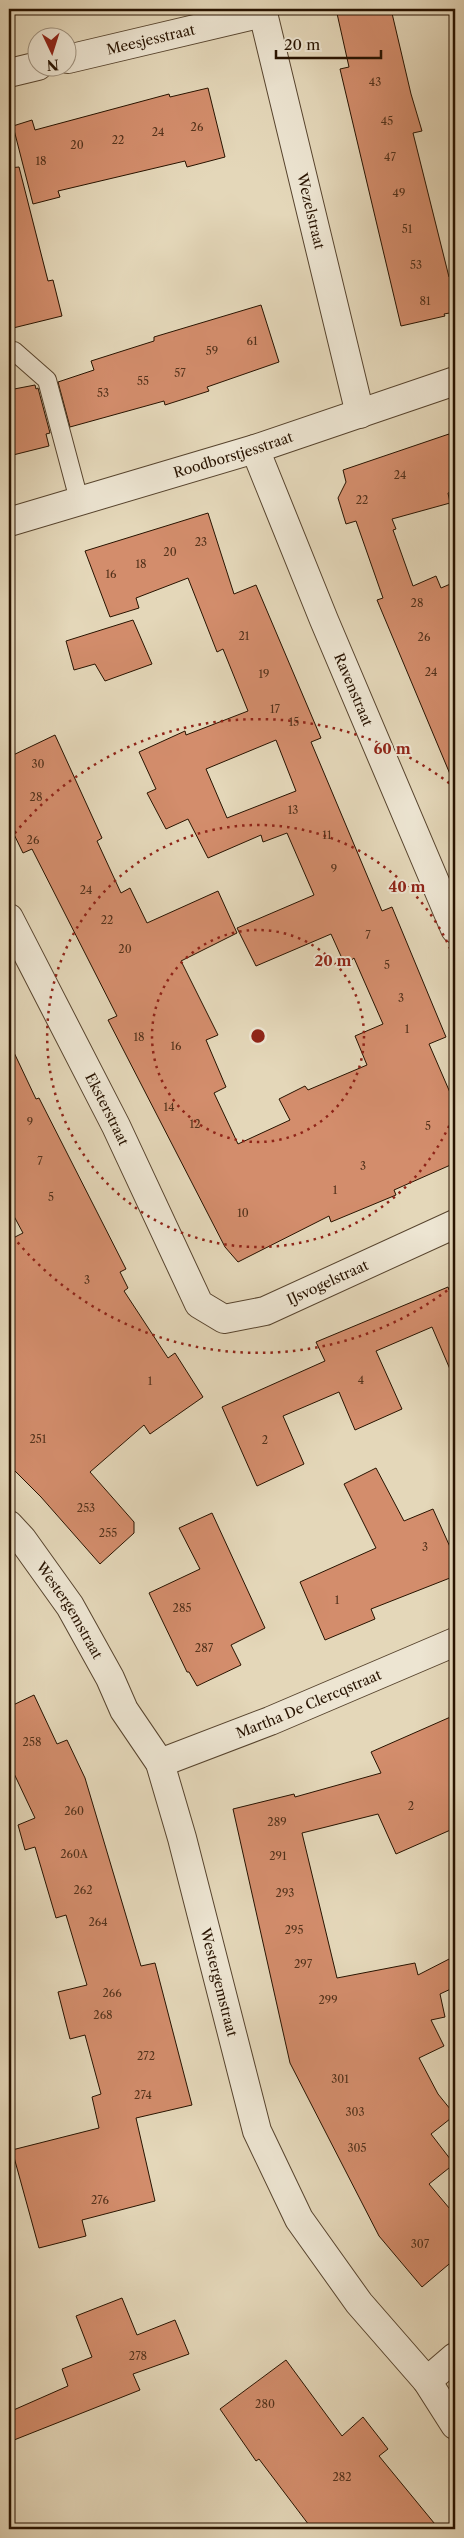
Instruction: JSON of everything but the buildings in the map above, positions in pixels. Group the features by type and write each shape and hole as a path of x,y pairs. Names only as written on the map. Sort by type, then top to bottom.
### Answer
{"street":[{"name":"Meesjesstraat","path":"78,57 262,11"},
{"name":"Wezelstraat","path":"262,11 360,414"},
{"path":"9,73 28,68"},
{"name":"Roodborstjesstraat","path":"9,522 255,449 455,381"},
{"name":"Ravenstraat","path":"255,449 328,629 455,929"},
{"name":"Eksterstraat","path":"9,918 116,1126 199,1304"},
{"name":"IJsvogelstraat","path":"199,1304 224,1319 265,1311 455,1224"},
{"name":"Westergemstraat","path":"9,1524 70,1606 110,1678 124,1710 160,1763 182,1838 257,2131 299,2219 359,2303 427,2381 455,2425"},
{"name":"Martha De Clercqstraat","path":"160,1763 270,1721 455,1642"},
{"path":"427,2381 455,2357"}],"lane":[{"path":"9,353 14,351 47,380 79,500"}]}
